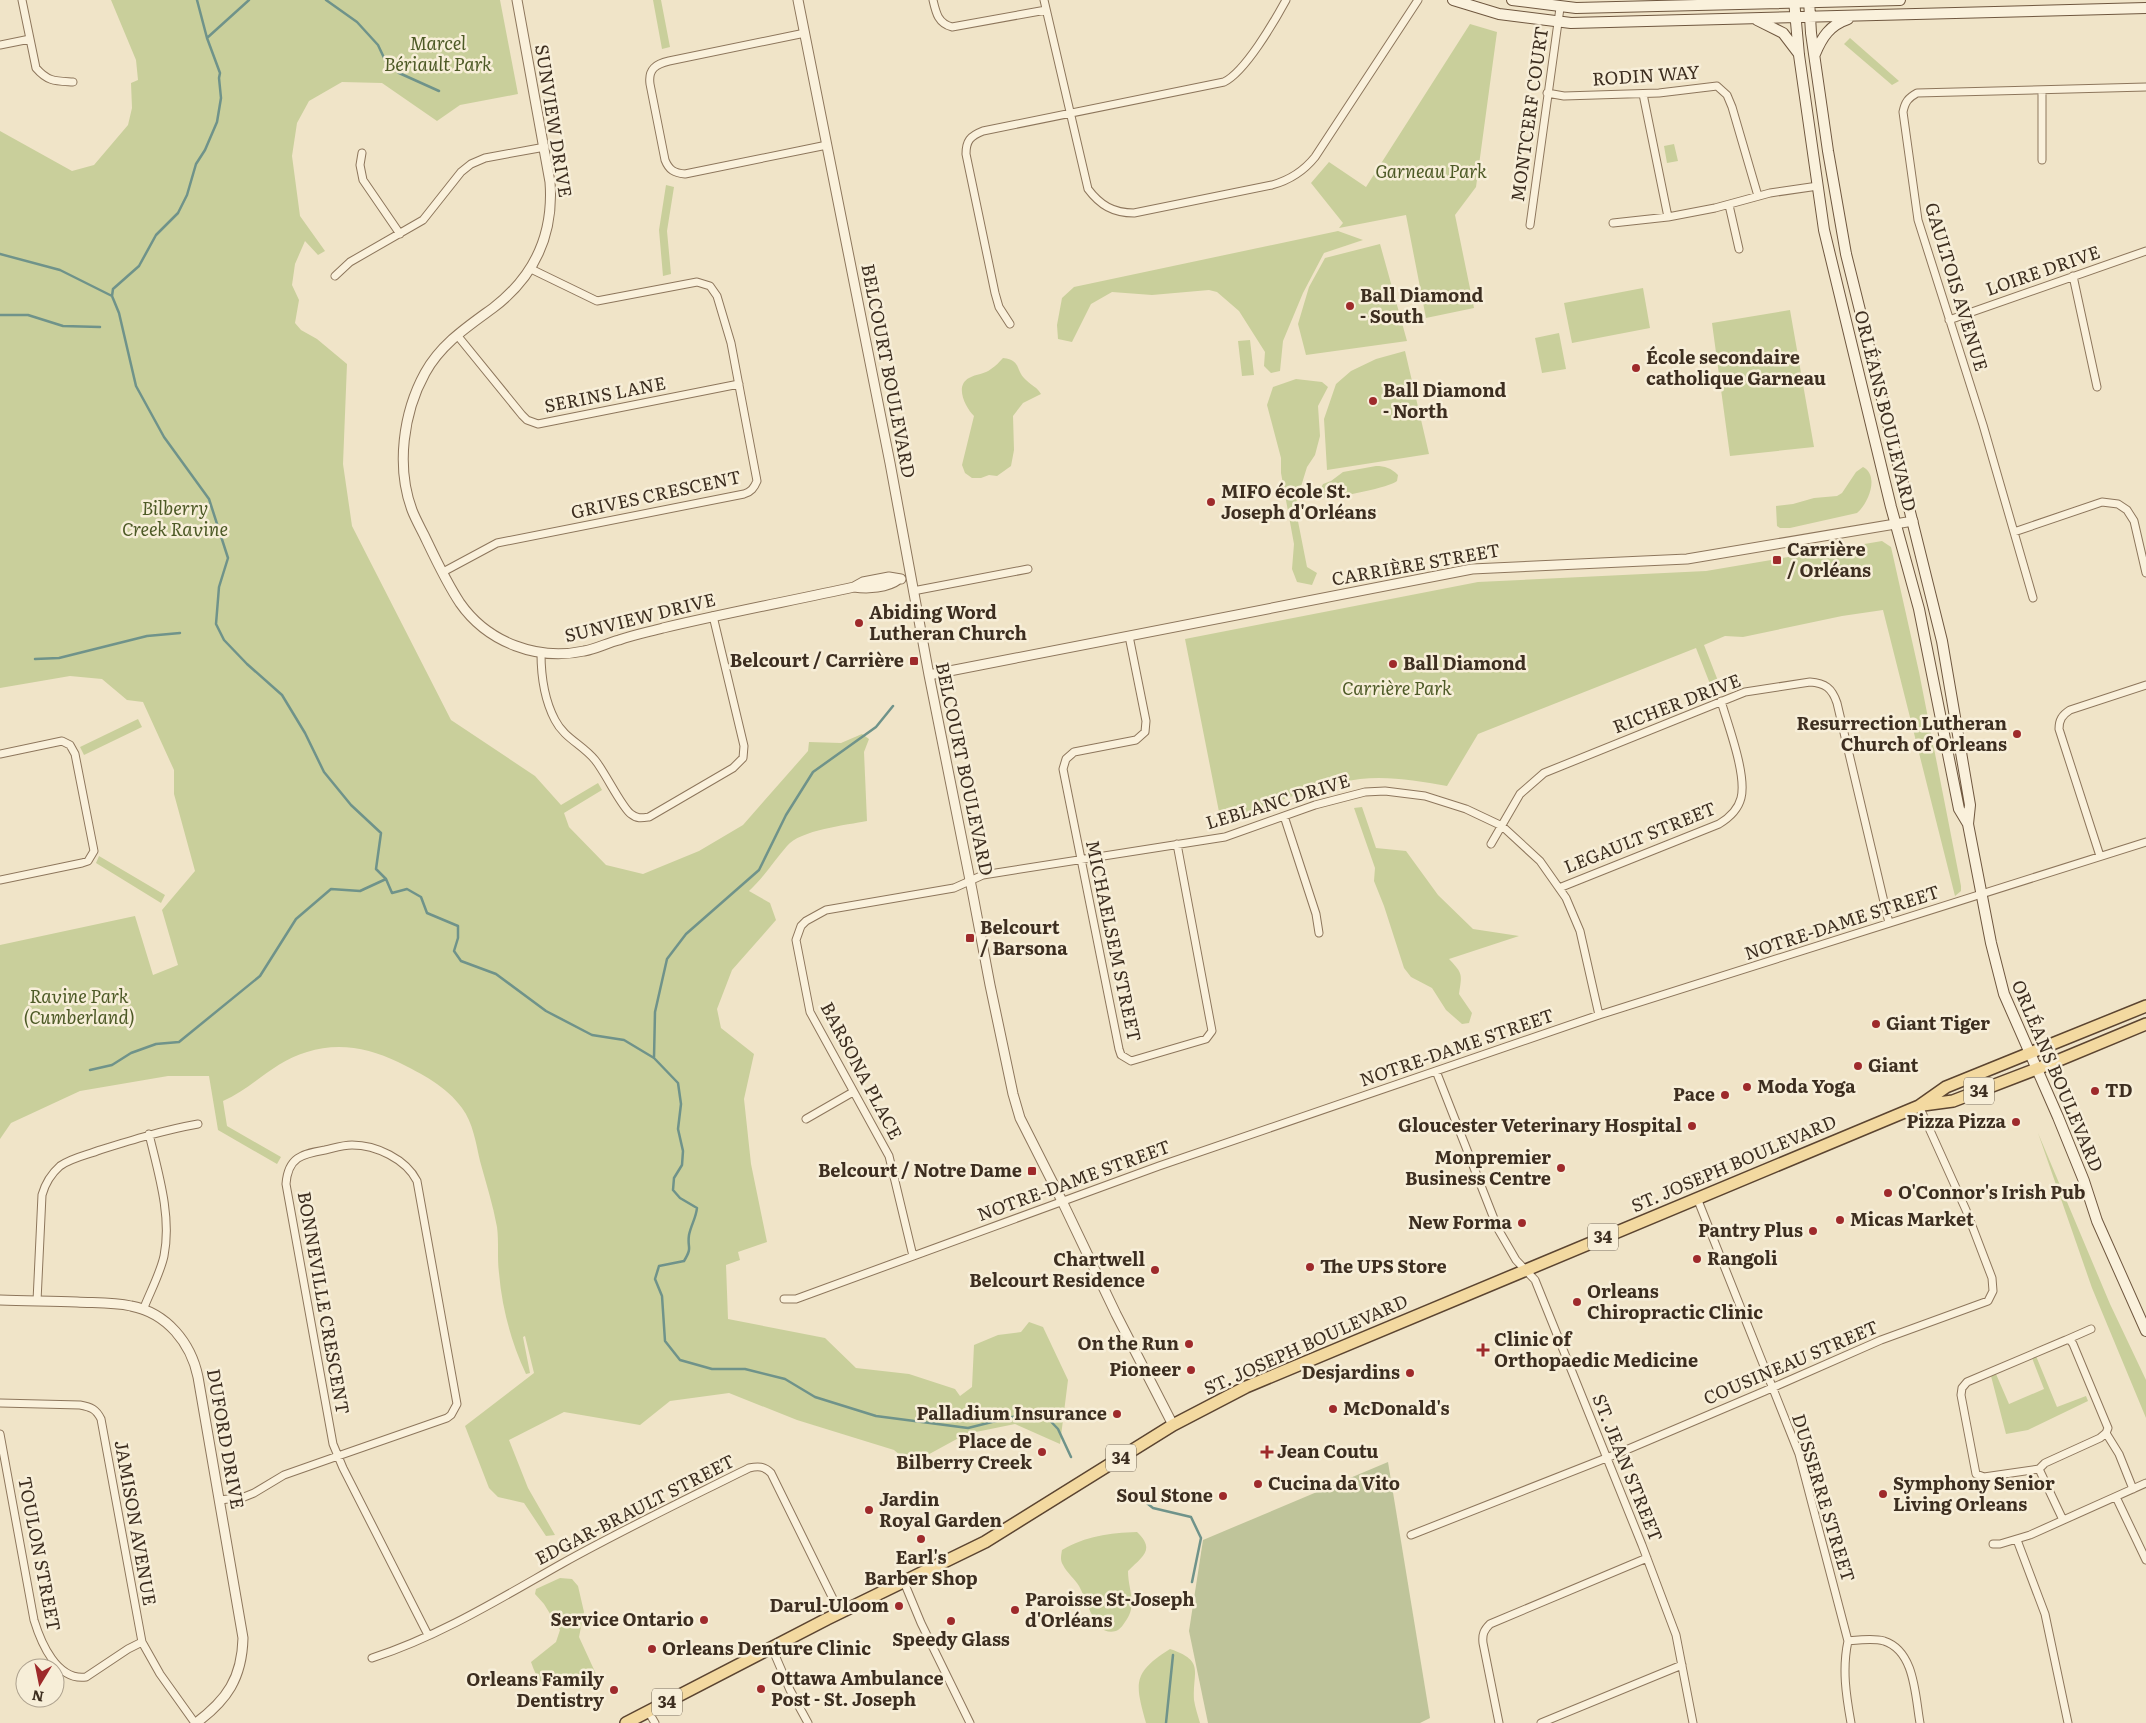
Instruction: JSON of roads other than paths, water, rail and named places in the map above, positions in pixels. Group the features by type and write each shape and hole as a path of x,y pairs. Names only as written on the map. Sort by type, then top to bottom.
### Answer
{"main road":[{"path":"1453,0 1499,14 1557,22 1858,17 2146,8"},
{"path":"1512,0 1560,8 1628,8 1900,0"},
{"path":"1746,4 1758,0"},
{"name":"ORLÉANS BOULEVARD","path":"1794,2 1799,55 1824,230 1919,609 1959,808 1968,824"},
{"name":"ORLÉANS BOULEVARD","path":"1809,2 1814,55 1828,151 1846,254 1942,641 1970,805 1968,824 1995,965 2004,994 2084,1181 2097,1221 2146,1331"},
{"path":"1814,55 1823,38 1832,27 1847,19 1858,17"},
{"path":"1750,18 1768,25 1783,34 1799,55"},
{"name":"ST. JOSEPH BOULEVARD","path":"626,1723 840,1613 959,1556 1173,1425 1254,1383 1919,1106 1946,1087 2146,1006"},
{"name":"ST. JOSEPH BOULEVARD","path":"1919,1106 1953,1101 2146,1024"}],"street":[{"path":"22,0 36,68 43,77 54,81 73,82"},
{"name":"SUNVIEW DRIVE","path":"516,0 545,147 550,182 550,216 545,237 531,269 508,296 448,342 421,380 407,421 404,453 404,473 412,510 461,604 484,628 511,644 541,653 557,654 585,651 632,636 713,616 854,587 864,588 892,584 899,579 910,577"},
{"name":"BELCOURT BOULEVARD","path":"798,0 890,463 928,675 990,985 1020,1118 1062,1200 1116,1314 1173,1425"},
{"path":"933,0 936,14 947,26 952,27 1046,10"},
{"path":"1044,0 1088,189 1101,204 1123,213 1282,182 1300,173 1315,157 1418,0"},
{"path":"1010,324 999,307 995,293 966,154 966,143 974,134 983,131 1216,84 1231,79 1244,65 1286,0"},
{"name":"MONTCERF COURT","path":"1530,226 1560,8"},
{"path":"805,33 658,64 650,72 650,84 665,160 668,167 674,172 685,174 827,145"},
{"path":"0,45 30,39"},
{"name":"RODIN WAY","path":"1547,93 1564,96 1644,94 1717,86 1723,90 1732,107 1758,196"},
{"name":"GAULTOIS AVENUE","path":"2032,598 1983,425 1918,220 1903,112 1904,105 1908,99 1917,93 2146,87"},
{"path":"2042,90 2042,160"},
{"path":"1644,94 1668,217"},
{"path":"335,276 350,262 423,220 461,172 471,164 485,158 545,147"},
{"path":"362,153 360,165 363,180 400,234"},
{"path":"1613,224 1668,217 1729,205 1758,196 1818,186"},
{"path":"1729,205 1739,250"},
{"name":"LOIRE DRIVE","path":"1949,320 2146,251"},
{"name":"GRIVES CRESCENT","path":"443,572 498,544 750,492 755,487 757,474 725,319 717,296 710,286 696,282 597,301 531,269"},
{"path":"2073,276 2097,387"},
{"name":"SERINS LANE","path":"457,335 522,415 532,423 538,424 739,384"},
{"path":"2014,532 2102,502 2118,504 2127,510 2134,521 2146,573"},
{"name":"CARRIÈRE STREET","path":"928,675 1472,569 1690,559 1896,523 1913,522"},
{"path":"913,591 1028,569"},
{"path":"541,653 541,668 548,702 558,727 593,758 610,781 627,811 632,815 643,818 649,817 733,768 744,758 744,746 713,616"},
{"name":"MICHAELSEM STREET","path":"1129,636 1147,727 1142,737 1136,740 1074,752 1066,759 1063,769 1118,1049 1126,1060 1137,1061 1206,1039 1212,1031 1177,844"},
{"name":"RICHER DRIVE","path":"1502,826 1526,786 1544,773 1721,701 1754,690 1810,682 1820,683 1829,687 1837,703 1889,923"},
{"path":"2100,856 2059,724 2061,718 2070,710 2146,685"},
{"name":"LEGAULT STREET","path":"1559,888 1719,824 1729,818 1741,800 1742,789 1741,776 1721,701"},
{"path":"0,754 62,742 70,745 75,754 94,852 88,861 82,863 0,880"},
{"name":"LEBLANC DRIVE","path":"970,880 983,875 1081,858 1225,837 1284,816 1365,792 1405,793 1442,801 1466,809 1502,826 1540,861 1559,888 1580,931 1598,1015"},
{"path":"1284,816 1316,914 1319,933"},
{"path":"1491,844 1502,826"},
{"name":"NOTRE-DAME STREET","path":"784,1299 796,1299 1062,1200 1598,1015 2146,842"},
{"name":"BARSONA PLACE","path":"913,1256 889,1156 810,1012 796,940 801,926 816,914 826,910 954,888 970,880"},
{"name":"ST. JEAN STREET","path":"1436,1071 1498,1229 1516,1260 1535,1280 1647,1558 1676,1635 1693,1723"},
{"path":"806,1119 854,1092"},
{"name":"COUSINEAU STREET","path":"1412,1535 1606,1457 1880,1340 1988,1301 1991,1296 1992,1278 1966,1210 1919,1106"},
{"path":"36,1301 41,1200 45,1185 52,1174 61,1165 73,1159 149,1134 198,1124"},
{"path":"143,1310 164,1258 166,1245 164,1204 149,1134"},
{"name":"BONNEVILLE CRESCENT","path":"338,1456 447,1418 451,1415 457,1404 417,1181 406,1165 393,1157 362,1146 342,1146 301,1156 289,1168 286,1184 333,1444 338,1456 428,1635"},
{"name":"DUSSERRE STREET","path":"1697,1198 1799,1454 1848,1641"},
{"name":"DUFORD DRIVE","path":"0,1300 108,1303 131,1306 159,1318 172,1328 190,1350 198,1377 220,1500 241,1620 243,1650 238,1671 229,1690 213,1710 196,1723"},
{"path":"2066,1340 2070,1340 2073,1344 2108,1428 2106,1433 2100,1438 2045,1463 2039,1469 1984,1477 1976,1474 1961,1395 1962,1388 1967,1382 2091,1329"},
{"name":"JAMISON AVENUE","path":"0,1403 80,1405 92,1407 97,1412 101,1419 142,1642 160,1674 196,1723"},
{"path":"2106,1433 2119,1454 2133,1489"},
{"name":"TOULON STREET","path":"0,1434 34,1620 40,1641 68,1676 80,1678 86,1678 128,1649 142,1642"},
{"path":"220,1500 249,1495 284,1475 338,1456"},
{"name":"EDGAR-BRAULT STREET","path":"372,1658 428,1635 488,1605 564,1562 639,1523 749,1468 758,1466 771,1473 840,1613"},
{"path":"2039,1469 2062,1520"},
{"path":"1993,1544 2017,1540 2146,1483"},
{"path":"2116,1497 2146,1560"},
{"path":"2017,1540 2045,1614 2068,1723"},
{"path":"1498,1723 1483,1643 1483,1633 1486,1628 1490,1624 1647,1558"},
{"path":"904,1582 921,1623 970,1723"},
{"path":"1851,1723 1845,1688 1844,1667 1848,1641 1883,1641 1902,1651 1910,1670 1920,1723"},
{"path":"772,1648 790,1690 808,1723"},
{"path":"1541,1723 1682,1665"},
{"path":"648,1711 655,1723"}],"waterway":[{"path":"112,296 113,289 139,266 156,235 178,213 187,195 196,164 205,150 217,122 221,98 220,73 207,38 197,0"},
{"path":"207,38 249,0"},
{"path":"326,0 357,22 378,45 386,62 399,73 439,91"},
{"path":"0,254 60,270 112,296 119,313 136,386 164,437 209,499 228,558 219,587 216,624 224,640 247,664 282,695 305,733 324,772 351,805 381,833 376,869 386,879 392,893 407,889 421,897 427,913 458,926 458,938 454,951 461,961 496,974 546,1011 592,1035 624,1040 654,1058 678,1083 681,1104 678,1129 683,1151 682,1165 674,1178 673,1190 680,1198 697,1208 689,1235 687,1256 684,1261 659,1266 655,1279 662,1296 665,1341 680,1360 712,1369 745,1369 785,1379 815,1397 876,1416 968,1428 1040,1410 1058,1429 1071,1457"},
{"path":"0,315 28,315 63,326 100,327"},
{"path":"35,659 59,658 147,636 180,633"},
{"path":"654,1058 655,1012 667,959 686,934 759,870 786,815 813,772 876,727 893,706"},
{"path":"90,1070 112,1065 131,1053 156,1044 179,1042 260,976 296,919 331,889 360,891 386,879"},
{"path":"1138,1496 1153,1508 1191,1517 1201,1538 1192,1582"},
{"path":"1166,1723 1173,1655"}],"place":[{"name":"Ball Diamond - South","path":"1350,306"},
{"name":"École secondaire catholique Garneau","path":"1636,368"},
{"name":"Ball Diamond - North","path":"1373,401"},
{"name":"MIFO école St. Joseph d'Orléans","path":"1211,502"},
{"name":"Carrière / Orléans","path":"1777,560"},
{"name":"Abiding Word Lutheran Church","path":"859,623"},
{"name":"Belcourt / Carrière","path":"914,661"},
{"name":"Ball Diamond","path":"1393,664"},
{"name":"Resurrection Lutheran Church of Orleans","path":"2017,734"},
{"name":"Belcourt / Barsona","path":"970,938"},
{"name":"Giant Tiger","path":"1876,1024"},
{"name":"Giant","path":"1858,1066"},
{"name":"Moda Yoga","path":"1747,1087"},
{"name":"TD","path":"2095,1091"},
{"name":"Pace","path":"1725,1095"},
{"name":"Pizza Pizza","path":"2016,1122"},
{"name":"Gloucester Veterinary Hospital","path":"1692,1126"},
{"name":"Monpremier Business Centre","path":"1561,1168"},
{"name":"Belcourt / Notre Dame","path":"1032,1171"},
{"name":"O'Connor's Irish Pub","path":"1888,1193"},
{"name":"Micas Market","path":"1840,1220"},
{"name":"New Forma","path":"1522,1223"},
{"name":"Pantry Plus","path":"1813,1231"},
{"name":"Rangoli","path":"1697,1259"},
{"name":"The UPS Store","path":"1310,1267"},
{"name":"Chartwell Belcourt Residence","path":"1155,1270"},
{"name":"Orleans Chiropractic Clinic","path":"1577,1302"},
{"name":"On the Run","path":"1189,1344"},
{"name":"Clinic of Orthopaedic Medicine","path":"1483,1350"},
{"name":"Pioneer","path":"1191,1370"},
{"name":"Desjardins","path":"1410,1373"},
{"name":"McDonald's","path":"1333,1409"},
{"name":"Palladium Insurance","path":"1117,1414"},
{"name":"Place de Bilberry Creek","path":"1042,1452"},
{"name":"Jean Coutu","path":"1267,1452"},
{"name":"Cucina da Vito","path":"1258,1484"},
{"name":"Symphony Senior Living Orleans","path":"1883,1494"},
{"name":"Soul Stone","path":"1223,1496"},
{"name":"Jardin Royal Garden","path":"869,1510"},
{"name":"Earl's Barber Shop","path":"921,1539"},
{"name":"Darul-Uloom","path":"899,1606"},
{"name":"Paroisse St-Joseph d'Orléans","path":"1015,1610"},
{"name":"Service Ontario","path":"704,1620"},
{"name":"Speedy Glass","path":"951,1621"},
{"name":"Orleans Denture Clinic","path":"652,1649"},
{"name":"Ottawa Ambulance Post - St. Joseph","path":"761,1689"},
{"name":"Orleans Family Dentistry","path":"614,1690"}],"park label":[{"name":"Marcel Bériault Park","path":"438,54"},
{"name":"Garneau Park","path":"1431,172"},
{"name":"Bilberry Creek Ravine","path":"175,519"},
{"name":"Carrière Park","path":"1397,689"},
{"name":"Ravine Park (Cumberland)","path":"79,1007"}]}
